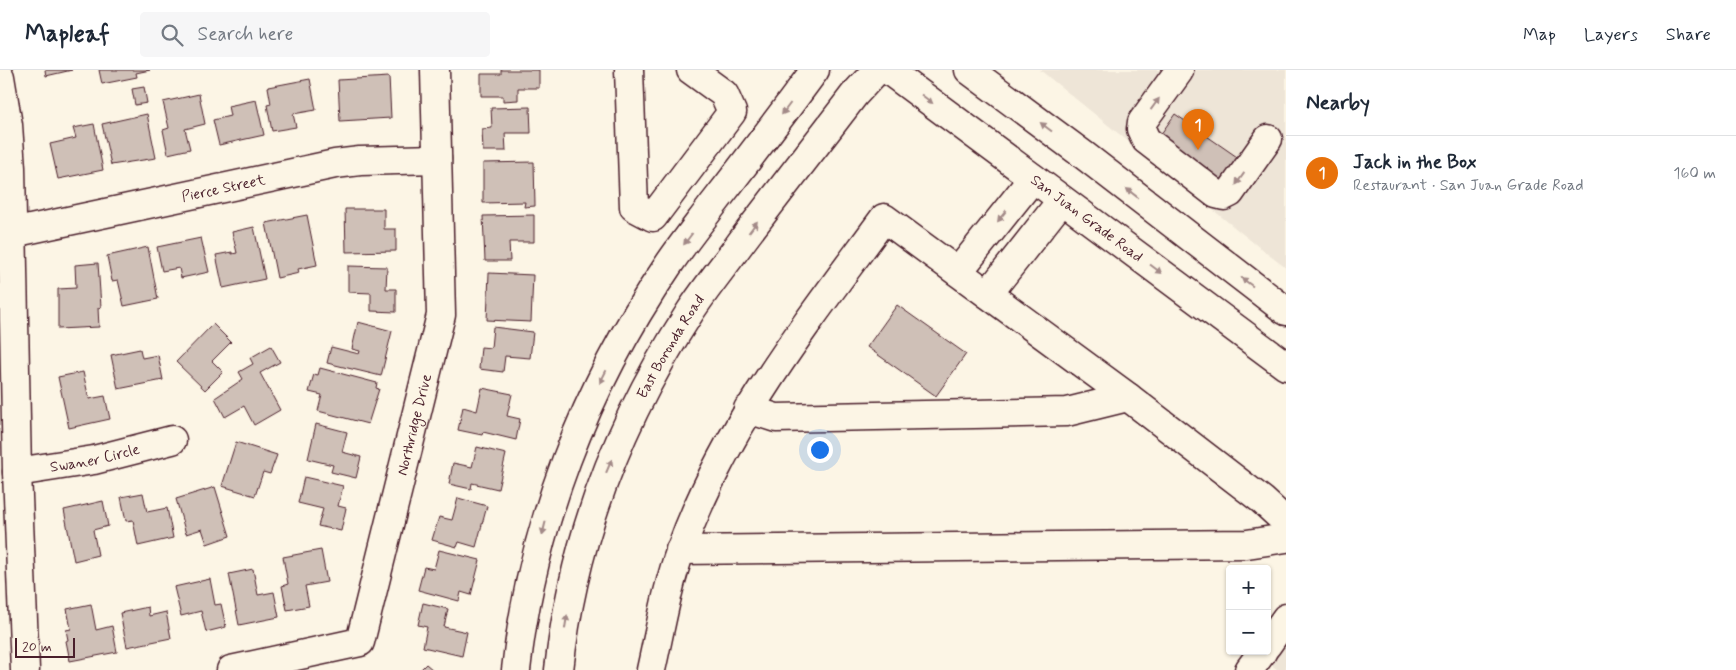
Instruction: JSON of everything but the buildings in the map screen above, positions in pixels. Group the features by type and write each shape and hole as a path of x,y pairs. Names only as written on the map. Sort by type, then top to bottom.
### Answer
{"main road":[{"name":"Northridge Drive","path":"230,670 360,642 441,315 435,70"},
{"path":"629,70 634,207 653,217 732,112 724,94 691,70"},
{"path":"516,670 521,627 545,521 585,411 632,323 667,266 815,70"},
{"name":"East Boronda Road","path":"559,670 568,608 577,566 600,488 625,429 660,361 691,310 749,231 854,95 877,70"},
{"name":"San Juan Grade Road","path":"888,70 1286,366"},
{"path":"969,70 1085,156 1286,311"},
{"path":"1179,71 1142,122 1141,129 1146,140 1216,194 1224,196 1230,193 1268,139"},
{"path":"0,77 8,125 12,233 16,472 24,670"},
{"name":"Pierce Street","path":"12,233 334,164 360,161 437,159"},
{"path":"958,272 1033,178"},
{"path":"988,294 1062,200"},
{"path":"650,670 680,550 714,470 748,409 804,327 884,218 1128,396 1262,500 1286,522"},
{"path":"748,409 776,418 1067,412 1128,396"},
{"name":"Swaner Circle","path":"16,472 94,460 172,440"},
{"path":"680,550 1247,544 1286,538"},
{"path":"1271,639 1286,618"},
{"path":"1250,670 1259,655"}],"shaded area":[{"path":"1040,70 1286,70 1286,268 1265,252"},
{"path":"1286,642 1286,670 1278,670 1270,664"}],"place":[{"name":"Jack in the Box","path":"1198,150"}]}
